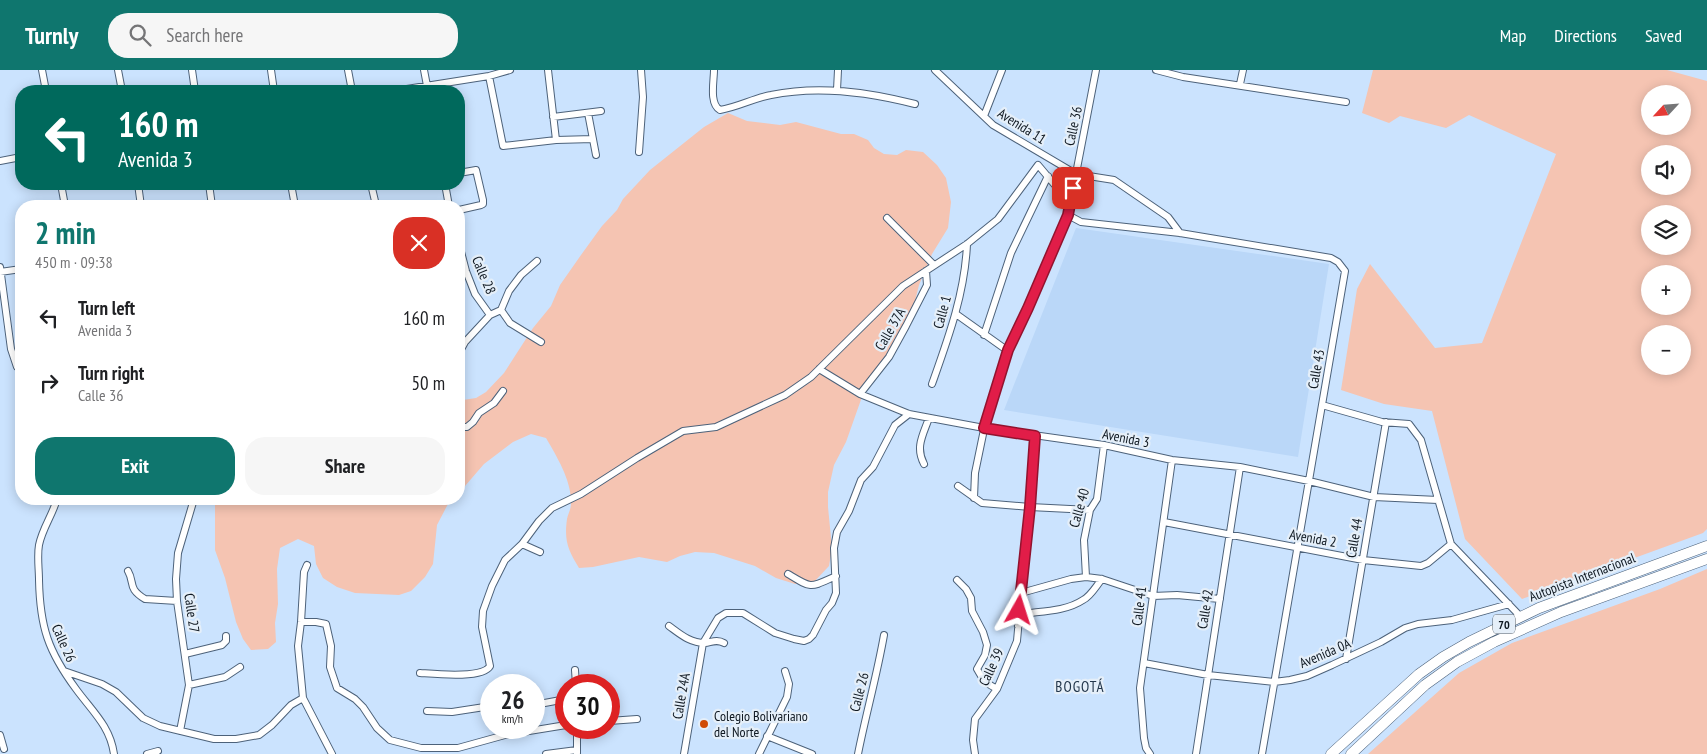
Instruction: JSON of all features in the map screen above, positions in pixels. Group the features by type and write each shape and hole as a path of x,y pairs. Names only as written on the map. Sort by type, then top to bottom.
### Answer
{"main road":[{"name":"Autopista Internacional","path":"1331,754 1419,674 1469,642 1520,616 1564,598 1707,546"},
{"name":"Autopista Internacional","path":"1351,754 1424,685 1457,662 1494,642 1570,609 1707,559"}],"street":[{"path":"42,70 45,85"},
{"path":"118,70 121,85"},
{"path":"192,70 194,85"},
{"path":"270,70 273,85"},
{"path":"348,70 351,85"},
{"path":"424,70 427,85"},
{"path":"443,85 510,70"},
{"path":"548,70 556,140"},
{"path":"640,152 643,97 641,70"},
{"path":"714,70 713,100 715,106 720,110 740,106 770,95 801,90 837,90 884,96 915,104"},
{"path":"837,90 838,70"},
{"name":"Avenida 11","path":"935,70 993,125 1076,174 1114,180 1168,217 1180,233"},
{"path":"984,116 1002,70"},
{"name":"Calle 36","path":"974,498 976,473 984,428 1008,350 1068,215 1096,70"},
{"path":"1156,70 1183,77 1240,84 1346,102"},
{"path":"1240,84 1243,70"},
{"path":"489,76 503,146 556,140 593,139"},
{"path":"553,117 601,111"},
{"path":"588,113 596,155"},
{"path":"420,673 472,674 488,669 490,666 482,626 483,611 492,586 505,560 522,544 539,521 552,508 581,494 683,431 716,427 785,395 811,377 904,286 967,244 998,219 1038,165 1043,154"},
{"path":"0,161 15,158"},
{"path":"1038,165 1070,203"},
{"path":"465,171 474,169 478,172 483,200 481,205 465,209"},
{"path":"984,335 1011,253 1048,176"},
{"name":"Calle 43","path":"1068,215 1081,222 1180,233 1331,258 1338,262 1345,271 1262,754"},
{"path":"887,218 934,265"},
{"name":"Calle 1","path":"932,384 956,314 967,257 967,244"},
{"path":"465,342 490,314 501,310 509,290 521,275 537,261"},
{"name":"Calle 28","path":"465,267 475,294 490,314"},
{"path":"15,269 0,270 11,348 15,361"},
{"name":"Calle 37A","path":"860,394 889,357 906,326 927,286 926,271"},
{"path":"501,310 510,324 540,342"},
{"path":"956,314 1008,350"},
{"name":"Avenida 3","path":"819,369 860,394 909,414 984,428 1104,446 1172,460 1240,468 1309,481 1374,497 1438,500"},
{"path":"465,428 473,422 479,413 494,403 503,392"},
{"path":"1322,405 1386,422 1409,424 1416,431 1421,440 1451,544 1520,616"},
{"path":"703,643 718,618 726,613 743,613 775,634 804,641 813,635 836,594 834,548 837,532 849,511 862,480 873,467 895,425 909,414"},
{"path":"924,464 919,449 929,418"},
{"name":"Calle 44","path":"1346,659 1386,422"},
{"name":"Calle 39","path":"975,754 973,740 975,719 997,689 1017,641 1035,436"},
{"name":"Calle 40","path":"1086,577 1084,540 1090,510 1097,499 1104,446"},
{"name":"Calle 41","path":"1150,754 1146,748 1144,738 1140,688 1172,460"},
{"name":"Calle 42","path":"1196,754 1240,468"},
{"path":"958,486 982,503 1090,510"},
{"name":"Calle 26","path":"55,505 39,544 39,604 43,628 63,671 98,716 113,744 114,754"},
{"name":"Calle 27","path":"180,731 189,685 177,601 176,579 178,553 192,505"},
{"name":"Avenida 2","path":"1164,522 1229,536 1363,560 1421,566 1428,563 1451,544"},
{"path":"522,544 540,552"},
{"path":"307,565 304,572 298,646 303,698 332,754"},
{"path":"128,571 132,586 145,599 177,601"},
{"path":"788,574 808,586 813,586 836,576"},
{"path":"1021,593 1071,579 1086,577 1102,579 1153,596 1177,595 1220,599"},
{"path":"1017,627 1030,613 1057,610 1085,600 1102,579"},
{"path":"957,580 966,589 972,611 983,632 987,645 978,671 987,684 997,689"},
{"name":"Avenida 0A","path":"1144,662 1208,675 1274,682 1290,680 1307,676 1346,659 1404,628 1418,624 1452,620 1509,604"},
{"path":"301,622 326,624 331,646 330,667 337,688 355,699 363,707 377,728 390,740 421,748 458,748 505,735 555,727"},
{"path":"669,626 684,638 703,643 717,640 724,643"},
{"name":"Calle 26","path":"858,754 884,635"},
{"path":"185,654 225,644 226,636"},
{"name":"Calle 24A","path":"684,754 703,643"},
{"path":"189,685 225,677 240,667"},
{"path":"575,670 575,674"},
{"path":"63,671 102,684 116,692 143,718 160,726 214,739 236,739 259,734 272,725 291,705 303,698"},
{"path":"759,754 787,697 789,684 786,671"},
{"path":"427,711 452,712 480,708"},
{"path":"620,720 637,719"},
{"path":"0,735 4,749"},
{"path":"767,736 812,754"},
{"path":"546,754 577,752 577,739"},
{"path":"147,754 158,751"}],"shaded area":[{"path":"1373,70 1667,70 1707,81 1707,529 1703,533 1522,599 1465,539 1432,411 1384,404 1341,390 1357,289 1370,264 1435,348 1482,343 1556,154 1469,115 1446,128 1400,116 1389,123 1362,113"},
{"path":"728,113 747,121 780,125 796,122 841,134 854,134 868,140 874,148 884,154 897,155 906,150 923,152 937,165 946,178 951,202 948,228 932,254 906,324 863,394 846,442 834,465 828,492 832,548 829,566 814,582 795,584 776,578 755,566 714,553 695,552 667,562 639,557 593,567 579,568 572,556 566,533 567,519 571,508 569,487 563,470 546,438 531,434 513,442 484,464 465,486 465,400 476,398 486,392 504,373 533,328 551,306 560,285 602,226 617,210 623,199 650,170 704,127"},
{"path":"1076,228 1329,264 1298,457 1004,410"},
{"path":"215,505 447,505 437,525 433,564 425,577 411,591 399,595 355,593 337,587 323,578 316,564 314,546 298,539 280,548 277,569 276,642 268,649 251,650 243,639 236,622 225,578 215,550"},
{"path":"1707,569 1707,754 1368,754 1459,673 1512,643 1660,589"}],"place":[{"name":"Colegio Bolivariano del Norte","path":"704,724"}],"district":[{"name":"BOGOTÁ","path":"1080,686"}],"route":[{"path":"1019,610 1030,507 1035,436 984,428 1008,350 1068,215 1073,188"}]}
